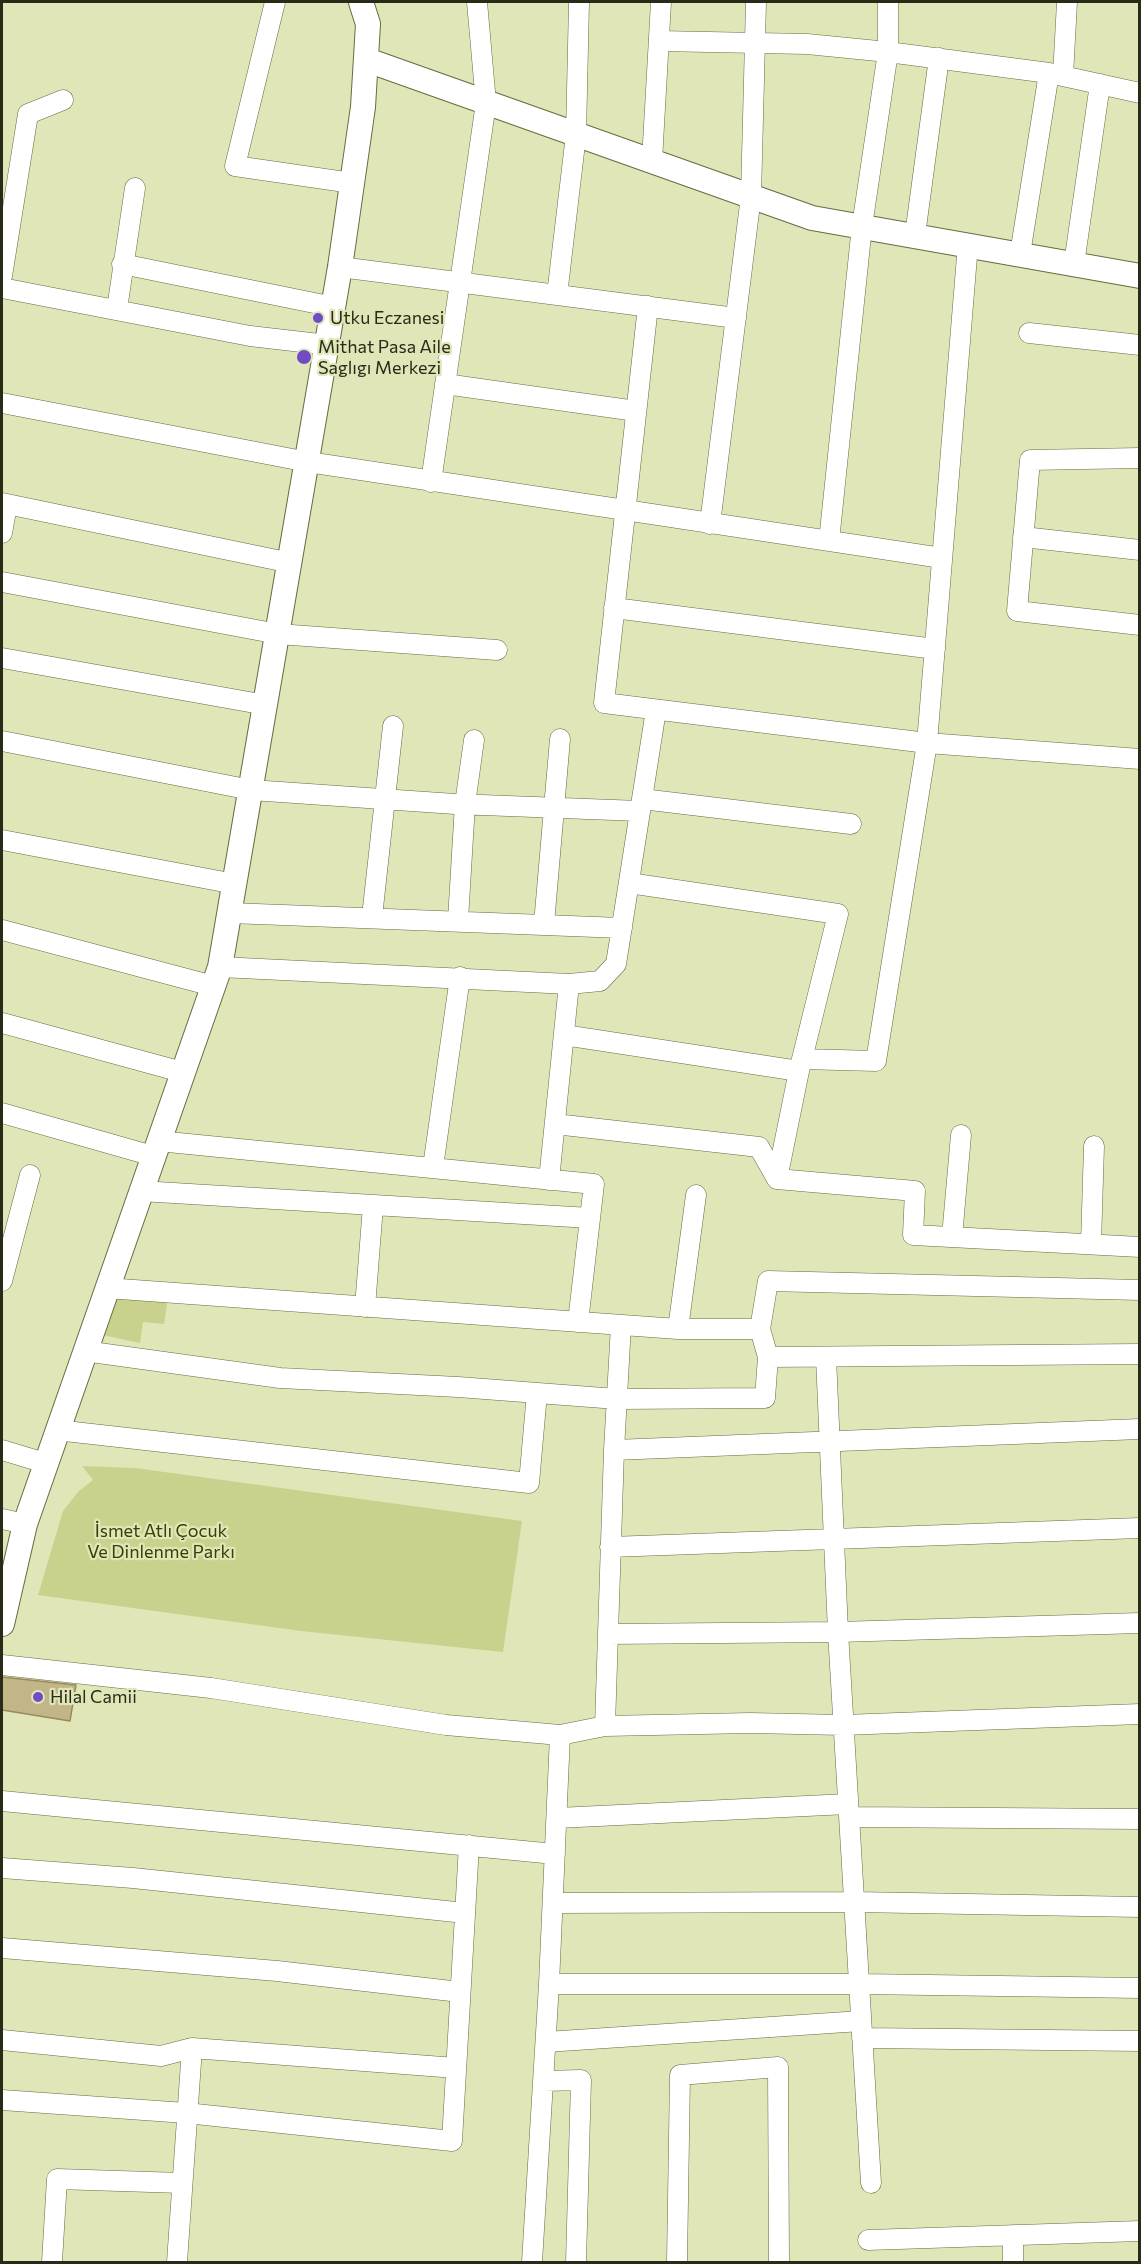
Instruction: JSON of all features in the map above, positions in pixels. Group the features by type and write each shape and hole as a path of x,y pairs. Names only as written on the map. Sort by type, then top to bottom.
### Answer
{"street":[{"path":"275,2 235,166 352,183"},
{"path":"2,1624 13,1522 45,1463 216,976 230,913 340,267 367,60 368,24 361,2"},
{"path":"431,482 486,103 477,2"},
{"path":"557,295 576,135 579,2"},
{"path":"652,161 661,2"},
{"path":"710,524 751,196 756,2"},
{"path":"829,541 862,226 888,52 888,2"},
{"path":"1020,254 1056,74 1067,2"},
{"path":"659,41 807,44 888,52 1056,74 1140,93"},
{"path":"915,235 939,58"},
{"path":"367,60 812,218 1140,276"},
{"path":"1074,264 1100,84"},
{"path":"2,276 28,114 63,100"},
{"path":"117,309 135,188"},
{"path":"564,1035 800,1065 876,1061 927,743 968,244"},
{"path":"122,264 334,307"},
{"path":"340,267 736,318"},
{"path":"2,288 250,336 328,345"},
{"path":"648,306 604,703 927,743 1140,759"},
{"path":"1029,333 1140,345"},
{"path":"445,384 636,411"},
{"path":"2,403 308,462 624,512 942,558"},
{"path":"1140,458 1030,460 1017,611 1140,625"},
{"path":"2,533 4,504 291,563"},
{"path":"1023,537 1140,550"},
{"path":"2,582 278,634 497,650"},
{"path":"614,608 934,650"},
{"path":"2,658 266,705"},
{"path":"2,930 216,976 460,977 569,984 600,981 616,964 656,710"},
{"path":"372,917 393,726"},
{"path":"544,924 560,739"},
{"path":"458,920 465,804 474,740"},
{"path":"2,741 251,790 553,808 641,805 850,824"},
{"path":"2,840 235,884"},
{"path":"629,883 838,914 800,1065 777,1179"},
{"path":"230,913 622,928"},
{"path":"433,1167 460,977"},
{"path":"549,1180 569,984"},
{"path":"2,1023 182,1072"},
{"path":"2,1113 156,1148 433,1167 594,1184 578,1322"},
{"path":"555,1124 759,1147 777,1179"},
{"path":"952,1237 961,1135"},
{"path":"1091,1244 1094,1146"},
{"path":"2,1281 8,1232 30,1175"},
{"path":"777,1179 915,1191 913,1235 1140,1247"},
{"path":"140,1191 590,1218"},
{"path":"678,1329 696,1195"},
{"path":"365,1307 374,1206"},
{"path":"84,1352 279,1378 617,1399 765,1398 768,1357 760,1329 768,1281 1140,1290"},
{"path":"106,1288 678,1329 760,1329"},
{"path":"605,1726 610,1547 621,1325"},
{"path":"768,1357 1140,1354"},
{"path":"826,1358 843,1725 871,2183"},
{"path":"56,1430 529,1483 537,1393"},
{"path":"614,1450 1140,1429"},
{"path":"2,1450 45,1463"},
{"path":"610,1547 834,1541 1140,1528"},
{"path":"608,1634 838,1632 1140,1623"},
{"path":"2,1665 211,1688 446,1725 560,1735 605,1726 750,1723 843,1725 1140,1714"},
{"path":"532,2262 544,2081 560,1735"},
{"path":"2,1801 555,1854"},
{"path":"556,1818 848,1810 1140,1819"},
{"path":"2,2100 186,2113 452,2141 469,1845"},
{"path":"2,1868 133,1878 465,1913"},
{"path":"553,1903 854,1902 1140,1907"},
{"path":"2,1948 277,1971 460,1992"},
{"path":"549,1984 859,1983 1140,1988"},
{"path":"546,2042 862,2029 1140,2041"},
{"path":"2,2040 160,2056 192,2048 456,2068"},
{"path":"177,2262 192,2048"},
{"path":"677,2262 681,2075 778,2067 779,2262"},
{"path":"544,2081 581,2080 576,2262"},
{"path":"52,2262 57,2179 182,2183"},
{"path":"868,2240 1140,2231"},
{"path":"1013,2235 1013,2262"}],"green space":[{"path":"114,1289 169,1291 164,1324 143,1322 140,1343 98,1334"},
{"name":"İsmet Atlı Çocuk Ve Dinlenme Parkı","path":"82,1466 135,1468 522,1521 503,1652 301,1631 38,1595 63,1511 79,1491 93,1480"}],"building":[{"name":"Hilal Camii","path":"2,1677 76,1685 70,1721 2,1710"}],"place":[{"name":"Utku Eczanesi","path":"318,318"},
{"name":"Mithat Pasa Aile Saglıgı Merkezi","path":"304,357"},
{"name":"Hilal Camii","path":"38,1697"}]}
